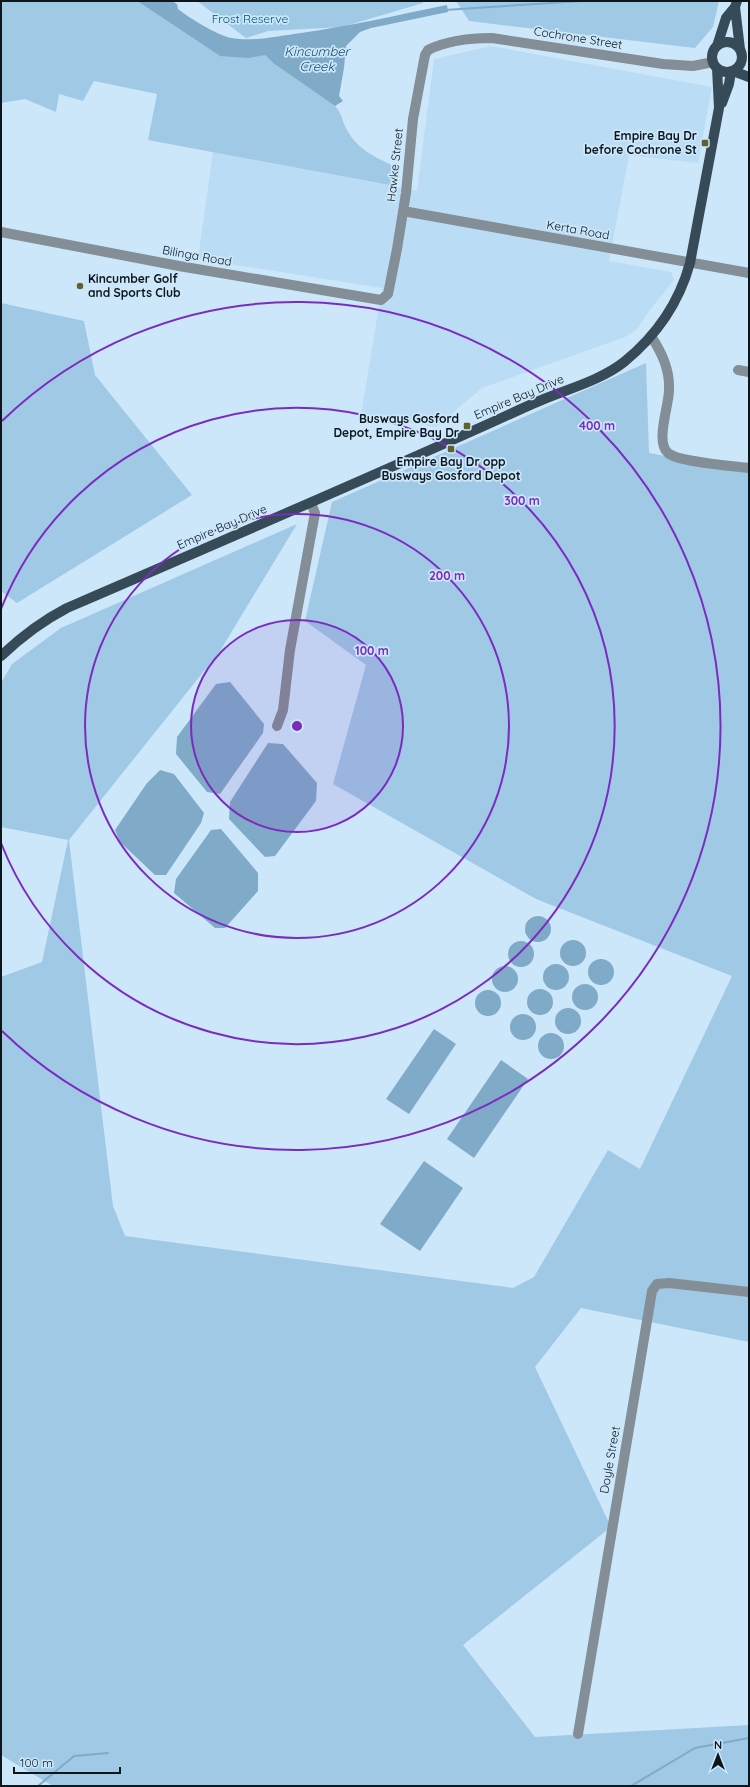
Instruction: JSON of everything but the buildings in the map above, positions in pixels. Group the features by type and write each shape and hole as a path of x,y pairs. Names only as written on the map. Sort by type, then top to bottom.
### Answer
{"main road":[{"path":"736,4 726,18 713,54 715,65 724,72 732,71 749,77"},
{"path":"732,71 740,65 744,56 736,4"},
{"path":"717,46 729,42 737,46 744,56"},
{"name":"Empire Bay Drive","path":"715,65 719,108"},
{"name":"Empire Bay Drive","path":"1,656 30,631 58,613 311,503 534,403 594,379 623,362 651,336 680,294 690,263 719,108 729,84 732,71"}],"street":[{"name":"Cochrone Street","path":"439,46 477,38 492,38 663,64 693,66 715,65"},
{"name":"Hawke Street","path":"388,294 403,211 413,119 425,55 428,50 439,46"},
{"name":"Kerta Road","path":"403,211 749,273"},
{"name":"Bilinga Road","path":"1,232 187,268 370,299 381,300 388,294"},
{"path":"651,336 661,353 667,371 669,390 662,438 664,447 668,453 676,457 749,468"},
{"path":"738,370 749,372"},
{"path":"277,726 283,710 290,650 315,513 311,503"},
{"name":"Doyle Street","path":"578,1734 652,1291 657,1284 669,1282 749,1292"}],"shaded area":[{"path":"491,46 712,87 698,163 629,155 609,261 671,272 674,280 649,311 637,329 625,337 482,388 436,427 361,415 382,288 198,259 213,152 417,191 434,59"}],"green space":[{"path":"1,1 137,1 220,56 265,55 273,63 335,106 350,136 361,147 374,156 396,167 394,186 148,140 157,94 94,81 83,101 59,94 56,112 25,99 1,103"},
{"name":"Frost Reserve","path":"197,1 423,1 423,3 342,27 268,31 246,38"},
{"path":"456,1 719,1 713,27 695,48 469,21"},
{"path":"1,303 84,321 95,375 192,495 17,603 1,591"},
{"path":"646,363 649,453 749,471 749,1342 581,1308 535,1367 611,1527 463,1645 535,1737 749,1725 749,1786 53,1786 1,1755 1,977 42,962 68,840 1,827 1,683 12,664 61,628 297,524 220,651 69,840 113,1206 125,1236 513,1288 534,1277 608,1150 640,1169 732,976 536,899 333,784 366,665 305,621 332,502"}],"water":[{"name":"Kincumber Creek","path":"137,1 172,1 177,4 178,9 203,26 225,36 239,39 266,38 319,30 447,5 448,12 371,28 360,32 346,46 339,96 343,101 335,106 273,63 265,55 248,58 220,56"},
{"path":"230,682 264,724 263,733 220,794 207,792 176,754 177,737 216,684"},
{"path":"268,743 283,744 317,783 316,801 275,856 265,857 229,819 230,802"},
{"path":"160,770 174,774 204,813 201,823 166,875 155,875 120,842 115,830 147,783"},
{"path":"221,829 258,873 258,891 225,928 215,928 174,893 176,879 211,830"},
{"path":"538,916 547,920 551,929 547,938 538,942 529,938 525,929 529,920"},
{"path":"573,940 582,944 586,953 582,962 573,966 564,962 560,953 564,944"},
{"path":"521,941 530,945 534,954 530,963 521,967 512,963 508,954 512,945"},
{"path":"601,959 610,963 614,972 610,981 601,985 592,981 588,972 592,963"},
{"path":"556,964 565,968 569,977 565,986 556,990 547,986 543,977 547,968"},
{"path":"505,966 514,970 518,979 514,988 505,992 496,988 492,979 496,970"},
{"path":"585,984 594,988 598,997 594,1006 585,1010 576,1006 572,997 576,988"},
{"path":"540,989 549,993 553,1002 549,1011 540,1015 531,1011 527,1002 531,993"},
{"path":"488,990 497,994 501,1003 497,1012 488,1016 479,1012 475,1003 479,994"},
{"path":"568,1008 577,1012 581,1021 577,1030 568,1034 559,1030 555,1021 559,1012"},
{"path":"523,1014 532,1018 536,1027 532,1036 523,1040 514,1036 510,1027 514,1018"},
{"path":"434,1029 456,1044 409,1114 386,1099"},
{"path":"551,1033 560,1037 564,1046 560,1055 551,1059 542,1055 538,1046 542,1037"},
{"path":"501,1060 528,1079 474,1158 447,1139"},
{"path":"424,1161 463,1188 420,1251 380,1224"}],"waterway":[{"name":"Kincumber Creek","path":"445,10 582,1"},
{"path":"631,1786 695,1748 749,1738"},
{"path":"38,1786 74,1756 108,1753"}],"place":[{"name":"Empire Bay Dr before Cochrone St","path":"705,143"},
{"name":"Kincumber Golf and Sports Club","path":"80,286"},
{"name":"Busways Gosford Depot, Empire Bay Dr","path":"467,426"},
{"name":"Empire Bay Dr opp Busways Gosford Depot","path":"451,449"}]}
